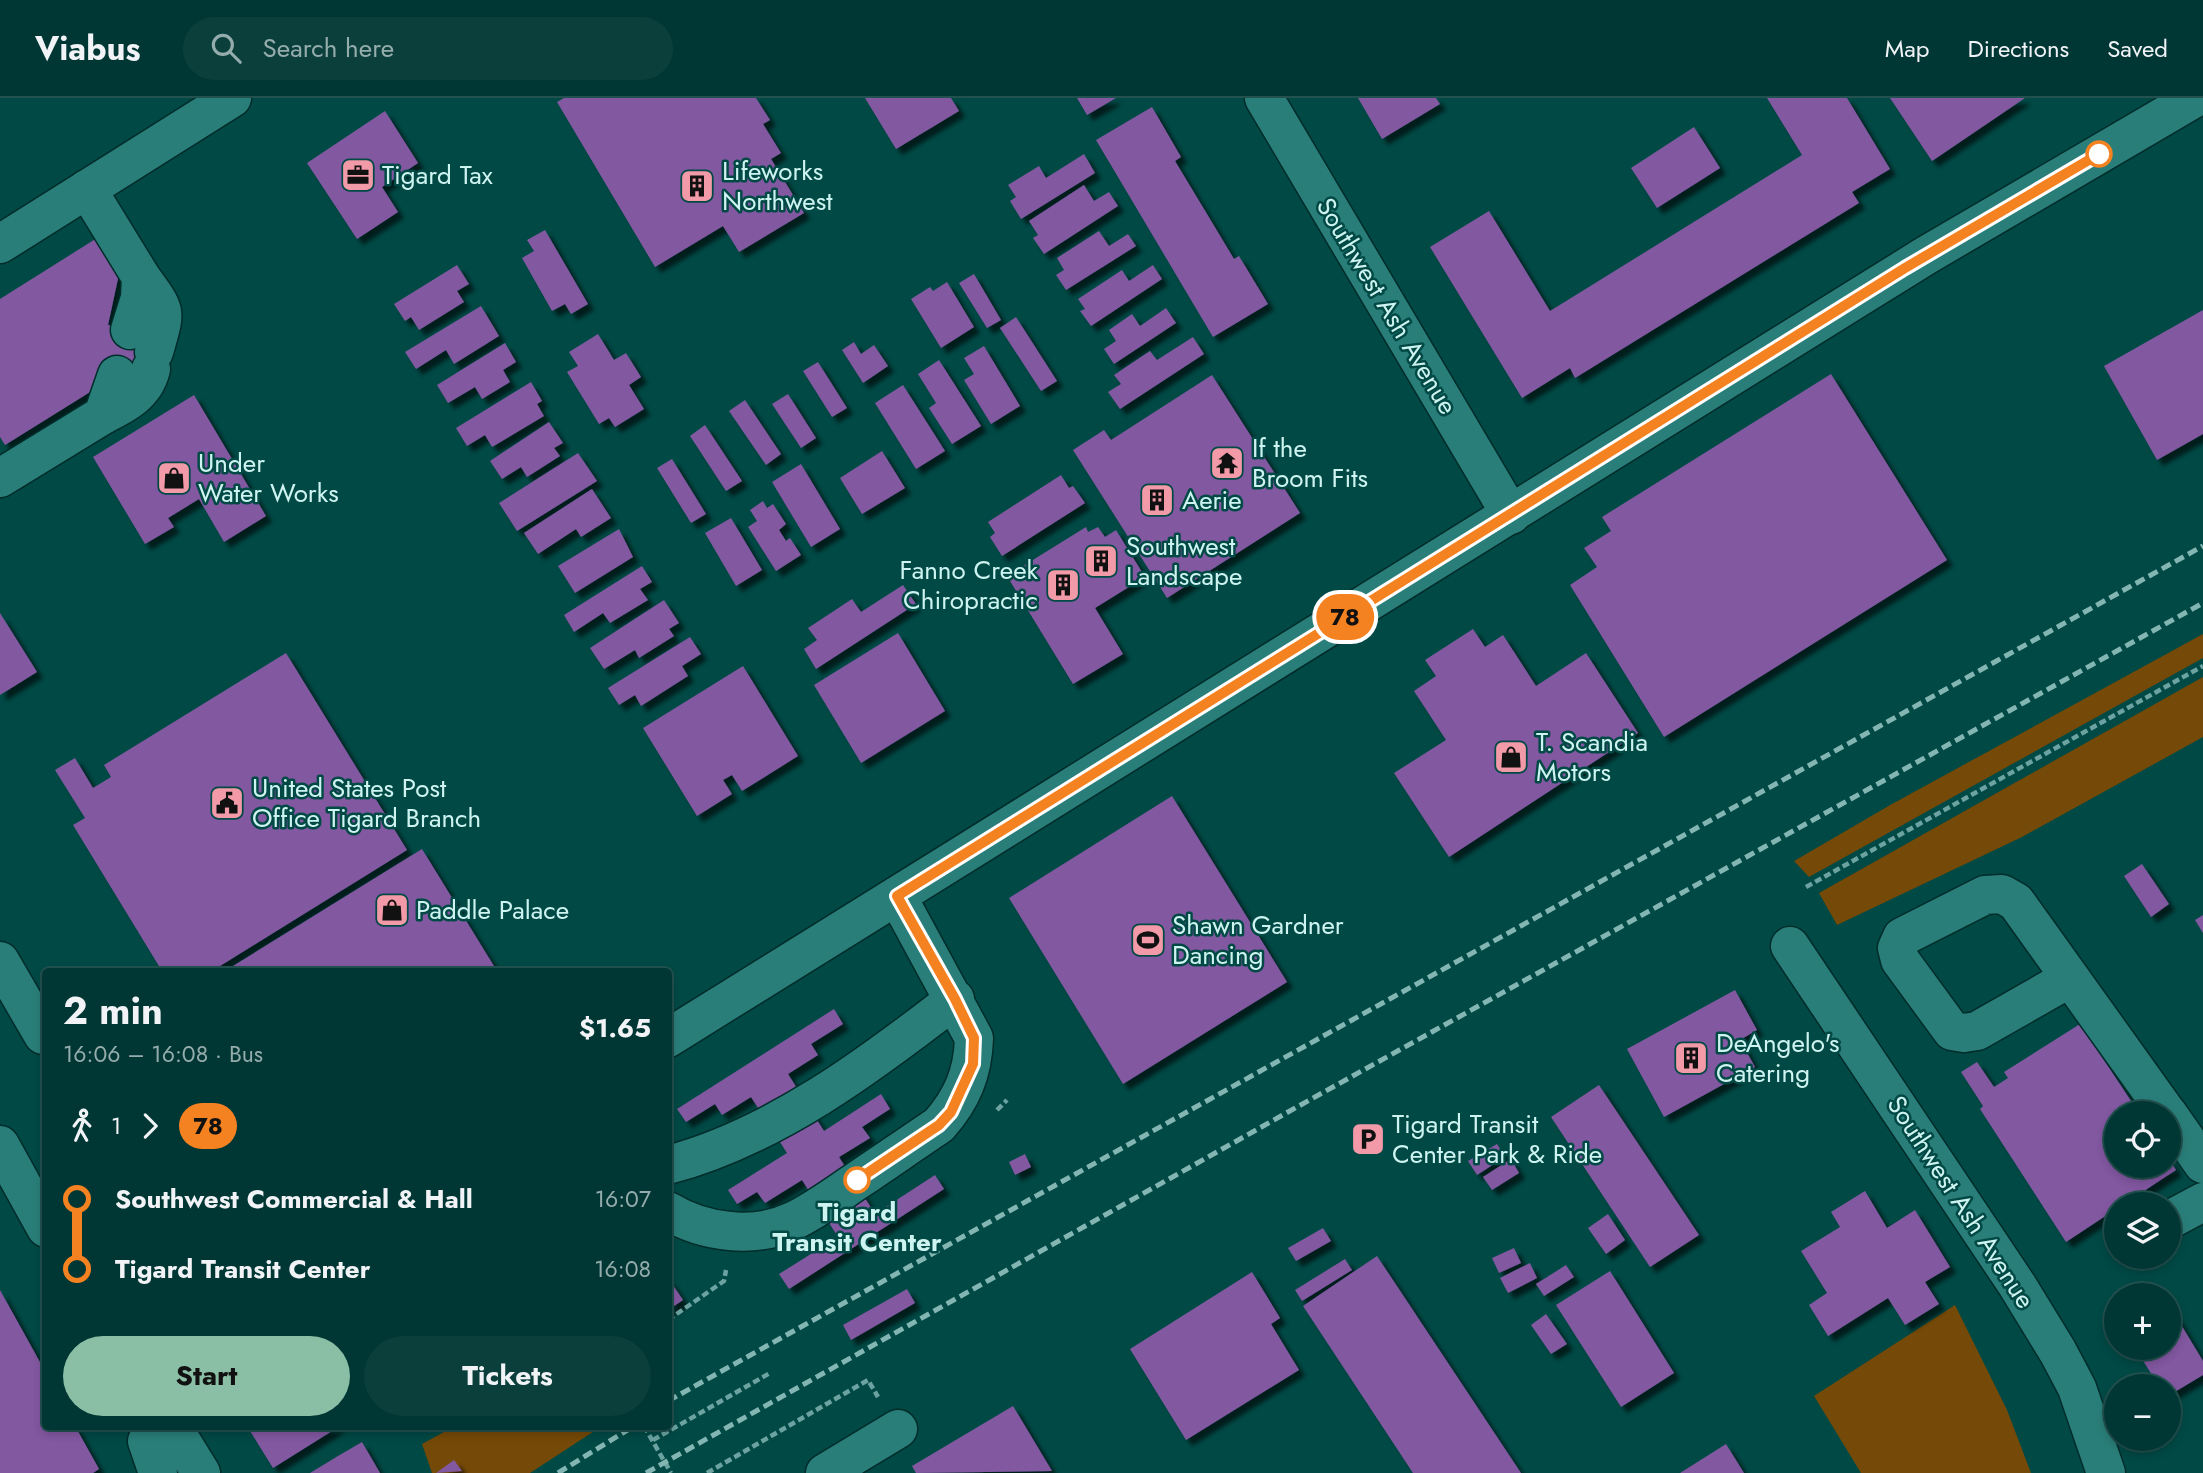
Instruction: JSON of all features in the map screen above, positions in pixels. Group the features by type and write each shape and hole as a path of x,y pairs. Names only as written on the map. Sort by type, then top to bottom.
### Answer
{"street":[{"path":"0,244 232,98"},
{"name":"Southwest Ash Avenue","path":"1264,98 1511,515"},
{"path":"672,1036 1925,256 2195,98"},
{"path":"0,478 103,415 138,356 141,277 87,189"},
{"path":"672,1213 711,1228 737,1231 764,1230 793,1221 939,1125 951,1112 973,1064 974,1038 897,896"},
{"name":"Southwest Ash Avenue","path":"1790,946 2017,1285 2058,1352 2077,1388 2106,1473"},
{"path":"0,961 42,1033"},
{"path":"2070,978 2159,1101"},
{"path":"672,1164 762,1130 786,1117 911,1034 955,999"},
{"path":"2181,1133 2203,1164"},
{"path":"0,1145 42,1221"},
{"path":"825,1473 898,1429"},
{"path":"153,1430 147,1441 158,1473"},
{"path":"174,1430 201,1473"}],"path":[{"path":"1806,887 2203,666"},
{"path":"672,1317 724,1281 727,1268"},
{"path":"672,1429 770,1373"},
{"path":"707,1473 868,1380 898,1429"},
{"path":"647,1430 671,1473"},
{"path":"653,1440 670,1430"}],"shaded area":[{"path":"2203,634 2203,658 1809,877 1794,861 1892,804"},
{"path":"2203,677 2203,737 2022,837 1837,925 1819,893"},
{"path":"1955,1305 2007,1410 2031,1473 1861,1473 1814,1396"},
{"path":"448,1430 596,1430 530,1473 432,1473 422,1444"}],"building":[{"name":"Lifeworks Northwest","path":"564,98 756,98 770,120 763,124 781,153 771,159 804,213 739,252 723,226 655,267 557,102"},
{"path":"865,98 951,98 959,111 896,149"},
{"path":"1077,98 1116,98 1087,115"},
{"path":"1358,98 1436,98 1440,104 1382,139"},
{"path":"1767,98 1847,98 1890,169 1852,192 1859,203 1575,378 1570,368 1522,398 1430,247 1489,211 1550,311 1802,155"},
{"path":"1890,98 2025,98 1932,161"},
{"path":"1152,107 1181,157 1175,161 1234,259 1239,256 1268,304 1213,337 1096,140"},
{"name":"Tigard Tax","path":"385,111 418,163 382,187 398,212 357,239 307,163"},
{"path":"1694,127 1720,168 1657,208 1631,168"},
{"path":"1084,154 1095,173 1021,219 1010,201 1016,197 1008,185 1039,166 1046,178"},
{"path":"1084,185 1094,201 1109,192 1118,206 1044,254 1033,238 1038,235 1029,221"},
{"path":"545,230 588,304 571,314 565,304 552,311 522,258 534,251 527,240"},
{"path":"1099,231 1109,246 1128,234 1136,246 1066,290 1056,275 1064,270 1057,258"},
{"path":"97,238 119,274 108,325 146,333 135,364 5,445 0,437 0,299"},
{"path":"457,265 469,284 457,291 464,302 419,330 411,317 405,321 394,304"},
{"path":"1153,265 1162,279 1091,326 1080,311 1085,309 1078,299 1122,270 1129,281"},
{"path":"974,274 1001,320 987,328 959,283"},
{"path":"947,282 974,327 941,348 911,299 930,287 933,291"},
{"path":"481,306 499,336 454,364 446,350 416,369 405,352"},
{"path":"1166,308 1176,323 1114,364 1104,349 1116,341 1109,330 1132,314 1140,326"},
{"path":"2203,310 2203,434 2157,460 2104,366"},
{"path":"1016,317 1057,381 1041,391 1000,328"},
{"path":"598,334 614,360 626,353 641,377 629,385 644,409 615,427 609,418 599,424 567,372 578,366 569,352"},
{"path":"1193,337 1204,354 1120,409 1108,392 1121,384 1114,375 1150,351 1157,360"},
{"path":"854,342 861,354 874,345 888,366 863,383 842,350"},
{"path":"505,343 516,362 503,370 510,382 482,399 475,387 448,403 437,385"},
{"path":"984,346 1020,406 991,424 964,380 974,374 964,358"},
{"path":"939,360 981,426 952,444 929,408 936,403 918,374"},
{"path":"818,362 847,408 832,417 803,371"},
{"path":"1831,374 1947,560 1664,737 1570,585 1597,567 1584,548 1611,531 1602,517"},
{"path":"1212,375 1300,513 1167,598 1073,450 1104,430 1111,440"},
{"path":"531,382 542,401 537,404 544,416 492,447 485,435 467,446 456,428"},
{"path":"903,385 945,451 916,469 875,403"},
{"path":"788,394 816,438 801,448 772,404"},
{"name":"Under Water Works","path":"194,395 266,516 224,542 199,499 168,518 174,527 145,544 93,457"},
{"path":"745,400 781,454 766,465 729,411"},
{"path":"549,422 563,443 554,448 560,456 527,477 521,467 502,479 490,461"},
{"path":"705,425 742,481 726,491 690,436"},
{"path":"882,451 905,488 862,514 840,478"},
{"path":"578,453 597,481 517,531 499,503"},
{"path":"672,459 706,514 691,523 657,468"},
{"path":"801,464 840,529 811,547 772,482"},
{"path":"1061,475 1069,488 1073,486 1085,503 1002,556 990,537 995,533 988,522"},
{"path":"592,489 611,518 581,537 576,529 538,554 524,533"},
{"path":"763,501 767,508 773,504 786,524 779,530 786,541 790,538 801,555 776,571 748,527 757,521 750,510"},
{"path":"731,518 762,570 736,586 705,533"},
{"path":"1086,527 1088,532 1098,527 1105,537 1116,530 1145,577 1095,608 1123,654 1073,684 1007,576"},
{"path":"619,529 633,557 575,593 558,566"},
{"path":"642,566 652,582 640,589 648,600 610,623 603,613 574,632 564,615"},
{"path":"903,585 916,604 816,669 804,649 817,640 808,628 852,599 861,612"},
{"path":"664,600 679,623 669,629 674,636 639,658 635,650 604,669 590,648"},
{"path":"0,613 37,672 0,695"},
{"name":"T. Scandia Motors","path":"1473,629 1485,647 1503,635 1536,686 1586,653 1638,733 1449,857 1394,773 1446,740 1414,691 1436,676 1425,660"},
{"path":"898,633 945,711 861,763 814,685"},
{"path":"690,637 701,654 682,666 688,676 641,706 635,695 619,705 608,688"},
{"name":"United States Post Office Tigard Branch","path":"286,653 407,850 217,968 160,968 73,825 85,818 55,770 75,758 93,788 111,777 104,765"},
{"path":"743,666 798,756 742,791 732,775 723,780 732,794 697,816 643,728"},
{"name":"Shawn Gardner Dancing","path":"1172,796 1287,982 1123,1084 1009,898"},
{"name":"Paddle Palace","path":"422,849 495,968 230,968"},
{"path":"2142,864 2169,904 2151,917 2124,876"},
{"path":"2203,915 2203,933 2195,920"},
{"name":"DeAngelo's Catering","path":"1735,990 1757,1030 1740,1040 1755,1067 1664,1117 1627,1049"},
{"path":"834,1009 843,1024 811,1044 818,1055 788,1074 824,1131 881,1094 890,1109 862,1127 870,1138 839,1157 875,1214 935,1175 944,1189 789,1289 779,1274 838,1237 802,1180 765,1203 757,1192 737,1204 728,1190 787,1153 751,1097 722,1115 715,1104 686,1122 677,1109"},
{"path":"2080,1024 2131,1101 2104,1101 2104,1178 2164,1178 2142,1192 2104,1192 2104,1217 2066,1242 1980,1109 1983,1106 1961,1072 1977,1062 1994,1087 2008,1078 2004,1072"},
{"path":"1599,1085 1699,1235 1650,1267 1551,1117"},
{"path":"1497,1144 1505,1157 1477,1175 1468,1161"},
{"path":"1025,1154 1031,1167 1015,1175 1009,1162"},
{"path":"1511,1159 1519,1173 1492,1190 1483,1177"},
{"path":"1865,1191 1887,1228 1915,1210 1950,1267 1925,1282 1939,1304 1905,1325 1888,1298 1828,1336 1809,1305 1827,1293 1801,1251 1840,1227 1831,1212"},
{"path":"1608,1214 1625,1240 1606,1254 1588,1228"},
{"path":"1323,1228 1331,1241 1296,1261 1288,1248"},
{"path":"1514,1248 1521,1263 1499,1273 1492,1258"},
{"path":"1377,1256 1521,1473 1413,1473 1303,1306"},
{"path":"1345,1259 1352,1270 1302,1301 1295,1290"},
{"path":"1530,1263 1537,1278 1508,1293 1500,1278"},
{"path":"1566,1265 1574,1277 1544,1296 1536,1284"},
{"path":"1610,1271 1674,1373 1621,1407 1556,1305"},
{"path":"1252,1272 1280,1318 1271,1324 1299,1370 1186,1440 1130,1349"},
{"path":"672,1284 683,1300 672,1307"},
{"path":"907,1289 915,1303 851,1340 843,1325"},
{"path":"0,1290 42,1366 42,1430 77,1430 99,1469 93,1473 0,1473"},
{"path":"1546,1314 1567,1344 1551,1354 1531,1325"},
{"path":"2181,1325 2203,1361 2203,1375 2181,1388 2181,1374 2151,1374 2143,1360 2181,1360"},
{"path":"1013,1406 1052,1471 916,1473 912,1466"},
{"path":"249,1430 334,1430 273,1468"},
{"path":"362,1442 380,1473 310,1473 338,1456"},
{"path":"1726,1444 1744,1473 1680,1473"},
{"path":"454,1460 462,1471 436,1473"}],"railway":[{"path":"672,1399 2203,546"},
{"path":"646,1473 2203,603"},
{"path":"558,1473 628,1430"}],"bus line":[{"name":"78","path":"857,1180 939,1125 951,1112 973,1064 974,1038 897,896 1905,268 2099,154"}],"place":[{"name":"Tigard Tax","path":"358,175"},
{"name":"Lifeworks Northwest","path":"697,186"},
{"name":"If the Broom Fits","path":"1227,463"},
{"name":"Under Water Works","path":"174,478"},
{"name":"Aerie","path":"1157,500"},
{"name":"Southwest Landscape","path":"1101,561"},
{"name":"Fanno Creek Chiropractic","path":"1063,585"},
{"name":"T. Scandia Motors","path":"1511,757"},
{"name":"United States Post Office Tigard Branch","path":"227,803"},
{"name":"Paddle Palace","path":"392,910"},
{"name":"Shawn Gardner Dancing","path":"1148,940"},
{"name":"DeAngelo's Catering","path":"1691,1058"},
{"name":"Tigard Transit Center Park & Ride","path":"1368,1139"},
{"name":"Tigard Transit Center","path":"857,1180"}]}
